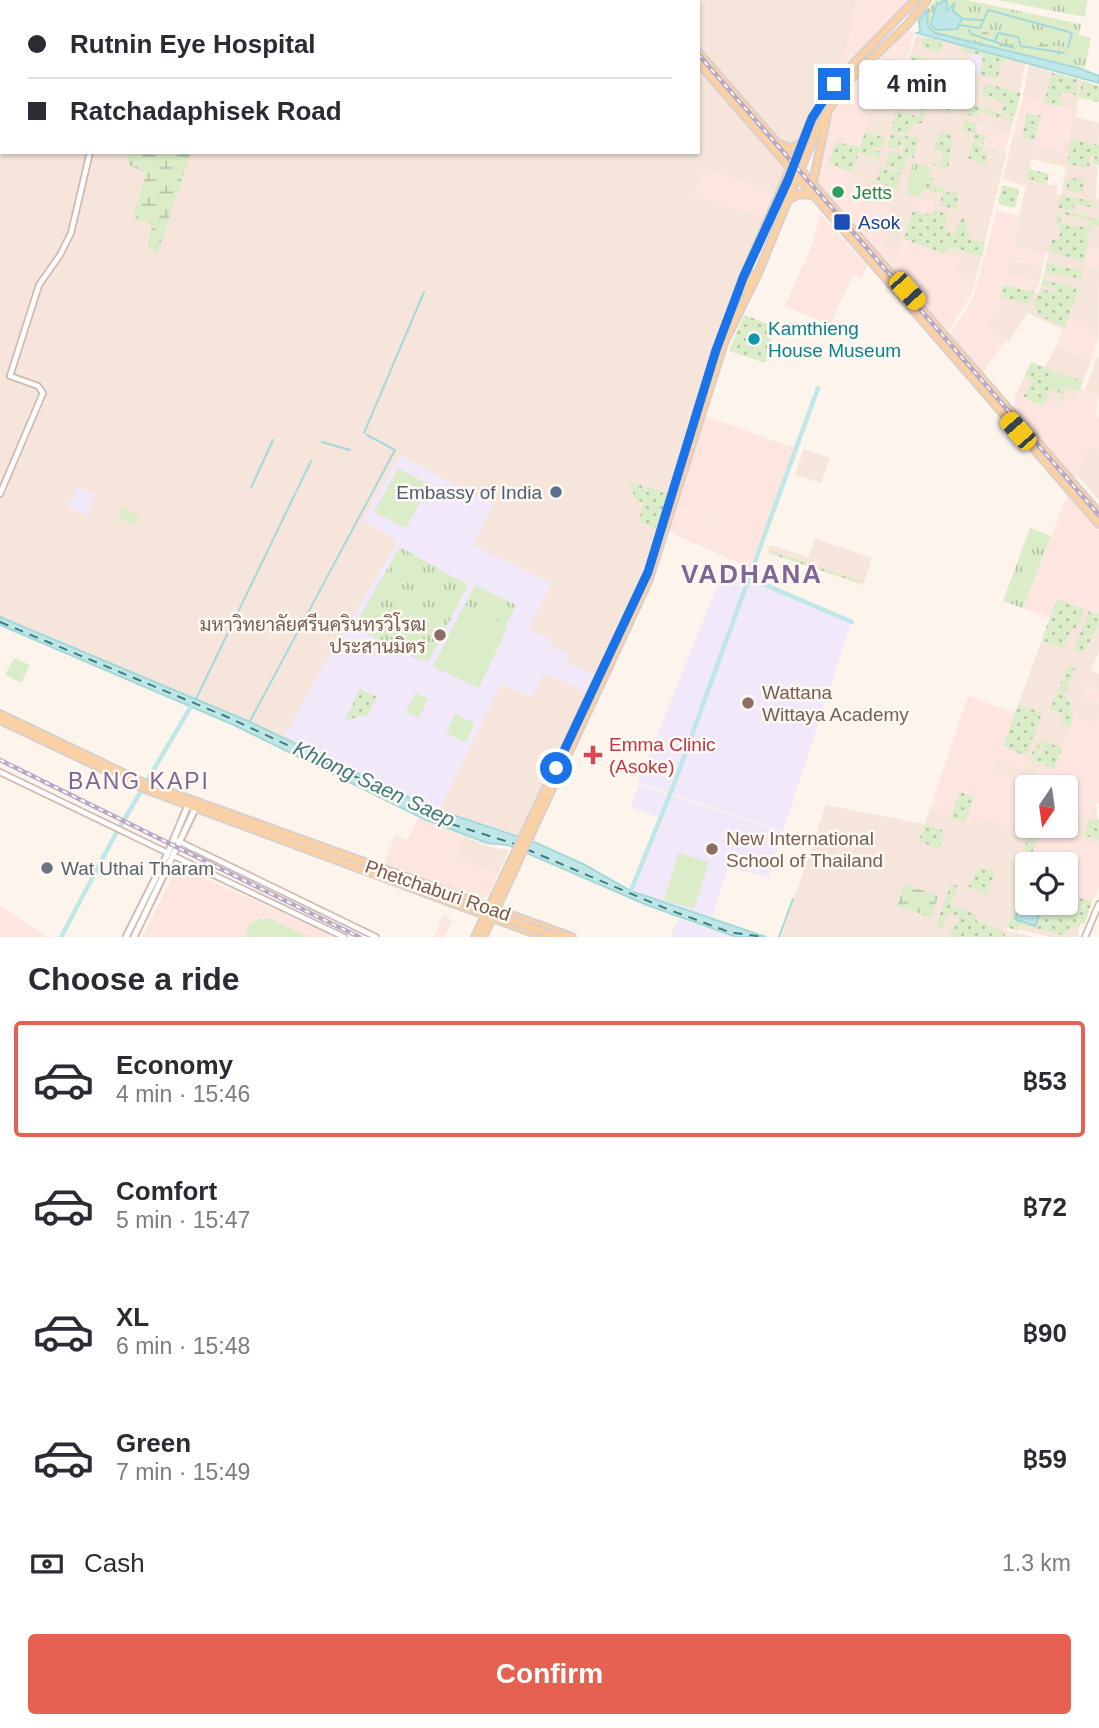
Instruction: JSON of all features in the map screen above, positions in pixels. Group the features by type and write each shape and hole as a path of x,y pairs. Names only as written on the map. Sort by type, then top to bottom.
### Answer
{"main road":[{"path":"536,818 648,572 716,350 745,274 792,172 802,142 818,108 834,84 915,0"},
{"path":"742,302 759,271 827,110 840,91 908,24 928,0"},
{"path":"700,54 813,182 1053,465 1099,524"},
{"path":"700,64 811,195 1099,513"},
{"path":"818,108 821,112 833,93 840,91"},
{"path":"813,182 827,110"},
{"path":"778,144 790,148 802,142"},
{"path":"789,199 799,194 811,195"},
{"path":"480,935 648,582 722,348 751,275 750,272 745,274"},
{"name":"Phetchaburi Road","path":"0,714 45,739"},
{"name":"Phetchaburi Road","path":"0,720 143,785 194,805 558,937"},
{"path":"134,937 177,841 183,818 194,805"},
{"path":"177,841 190,821 194,805"},
{"path":"183,818 186,816 190,821"},
{"path":"126,937 171,855"},
{"name":"Phetchaburi Road","path":"342,860 449,892 572,937"},
{"name":"Phetchaburi Road","path":"342,860 446,902 544,937"},
{"path":"446,902 451,899 449,892"},
{"path":"477,902 499,897"},
{"path":"499,897 503,909 511,915"},
{"path":"474,911 480,935"},
{"path":"480,935 499,925 508,924"},
{"path":"531,932 530,926 535,924"}],"street":[{"path":"0,494 43,393 38,386 10,376 39,285 69,239 90,154"},
{"path":"0,772 344,937"},
{"path":"177,841 376,937"},
{"path":"1085,937 1099,904"}],"shaded area":[{"path":"700,0 906,0 837,72 813,105 758,233 717,342 636,592 519,836 429,807 250,722 0,617 0,154 700,154"},
{"path":"856,0 913,0 847,67 843,63"},
{"path":"909,30 914,34 906,64 884,57 861,147 847,183 867,194 865,199 894,211 881,240 898,255 916,197 935,203 923,246 960,259 956,274 975,281 970,297 948,331 906,289 815,179 827,121 835,105 860,75"},
{"path":"916,35 1026,62 1010,134 977,124 973,140 1007,152 975,281 955,274 960,259 923,246 934,203 916,197 898,255 880,240 893,211 865,199 867,194 847,184 861,147 884,56 908,64"},
{"path":"973,49 984,52 978,77 968,74"},
{"path":"1029,65 1099,86 1099,102 1079,98 1075,117 1099,123 1096,199 1099,200 1099,250 1087,247 1084,265 1099,269 1098,337 1085,333 1087,324 1068,319 1064,330 1028,313 1009,341 987,325 1001,304 998,302 1003,285 1039,293 1049,254 1013,246 1026,186 1003,179 1013,135 1035,141 1034,145 1068,139 1073,110 1023,96","holes":["1032,159 1066,167 1061,195 1057,194 1058,186 1027,180"]},
{"path":"1023,96 1073,110 1064,152 1034,146 1035,141 1013,135"},
{"path":"977,124 1010,134 1005,150 973,140"},
{"path":"703,168 765,188 775,197 766,219 693,196"},
{"path":"997,210 1019,216 1013,246 1045,253 1043,267 1010,260 1006,274 1040,281 1035,292 1003,285 998,302 1001,304 987,325 1006,340 982,373 948,337 972,301"},
{"path":"820,213 867,266 862,278 853,274 830,325 785,306 813,243"},
{"path":"1087,247 1099,250 1099,269 1083,265"},
{"path":"1009,260 1043,267 1040,281 1006,274"},
{"path":"1068,319 1087,324 1085,333 1098,337 1091,361 1056,347"},
{"path":"1056,347 1091,361 1077,398 1061,409 1019,395 1013,401 1031,362 1045,367"},
{"path":"1099,357 1099,396 1085,390"},
{"path":"1080,388 1099,396 1095,417 1099,418 1099,450 1090,446 1076,479 1013,407 1018,395 1061,409 1067,395 1076,398"},
{"path":"703,415 795,448 750,568 667,531 675,508 745,537 676,507"},
{"path":"1090,446 1099,450 1099,500 1077,475"},
{"path":"804,449 830,458 821,483 795,474"},
{"name":"มหาวิทยาลัยศรีนครินทรวิโรฒ ประสานมิตร","path":"400,455 494,505 473,545 551,583 529,629 552,640 550,646 569,654 566,662 597,676 589,693 544,673 532,698 501,684 439,811 284,736 334,646 398,541 363,521"},
{"path":"77,487 96,495 87,515 68,507"},
{"path":"1068,494 1099,530 1099,614 1057,599 1050,618 1023,608"},
{"path":"815,539 872,558 863,585 768,553 770,545 808,557"},
{"name":"Wattana Wittaya Academy","path":"727,562 819,609 852,620 783,831 638,783"},
{"path":"1057,599 1099,614 1099,650 1091,671 1099,674 1099,690 1086,685 1081,697 1099,704 1099,716 1095,725 1074,716 1052,772 1042,775 1015,775 1015,780 994,770 998,759 1023,770 1003,746"},
{"path":"1086,685 1099,690 1099,704 1081,697"},
{"path":"968,696 1015,713 1003,745 1026,756 1027,761 1023,770 998,759 994,770 1015,780 1015,829 975,818 971,824 930,809"},
{"path":"1074,716 1095,724 1099,716 1099,804 1096,803 1090,817 1078,811 1078,775 1036,775 1040,766 1052,772"},
{"name":"New International School of Thailand","path":"639,785 783,832 768,878 728,867 712,918 630,889 660,818 631,807"},
{"path":"1096,803 1099,847 1062,838 1078,838 1078,806"},
{"path":"826,805 924,824 930,809 971,823 975,817 1015,828 1015,838 1038,838 1032,852 1015,852 1015,915 1078,915 1078,897 1092,902 1084,924 1080,923 1078,937 1051,937 1007,927 1005,930 1033,937 781,937"},
{"path":"418,818 464,836 456,858 498,874 488,895 480,899 384,864 395,835 408,840"},
{"path":"464,836 489,847 509,850 498,874 456,858"},
{"path":"1038,838 1062,838 1099,847 1099,887 1092,902 1078,897 1078,852 1033,852"},
{"path":"178,865 209,880 335,937 142,937"},
{"path":"0,906 47,937 0,937"},
{"path":"443,916 452,920 445,937 434,937"},
{"path":"679,919 731,937 670,937"}],"green space":[{"path":"935,0 966,0 1081,24 1079,35 1091,38 1085,68 935,33 928,26 927,10"},
{"path":"997,0 1088,0 1085,17"},
{"path":"970,24 987,29 988,34 997,37 1001,43 1005,43 1007,34 1022,38 1026,46 1037,48 1041,42 1065,48 1060,54 1065,56 1018,46 1012,49 999,46 964,33 962,25"},
{"path":"923,37 942,41 940,52 921,47"},
{"path":"963,47 1007,57 1000,65 998,78 979,75 983,56 962,51"},
{"path":"910,55 927,59 925,66 931,68 929,79 925,78 916,91 907,89 911,75 906,73"},
{"path":"899,62 906,64 892,111 872,105 877,84 894,88 896,78 883,72 887,65 896,67"},
{"path":"948,72 970,78 967,88 948,83"},
{"path":"1052,73 1078,79 1076,95 1062,92 1057,98 1062,100 1061,107 1044,103"},
{"path":"1082,81 1099,86 1099,102 1079,97"},
{"path":"986,83 1021,93 1015,116 1002,112 1004,103 982,95"},
{"path":"903,91 928,97 922,123 912,125 906,133 891,131 896,111 919,117 921,108 899,101"},
{"path":"941,95 953,99 949,114 938,110"},
{"path":"968,103 1014,118 1013,122 980,111 978,116 966,115"},
{"path":"1027,113 1041,116 1035,141 1022,137"},
{"path":"965,120 977,124 975,132 985,136 983,144 973,140 974,133 962,130"},
{"path":"865,132 885,138 882,149 872,146 871,149 881,152 878,163 874,162 876,157 859,152 852,173 829,163 836,142 860,147"},
{"path":"940,132 953,136 948,169 931,164 941,165 944,152 934,149"},
{"path":"890,134 918,138 914,158 907,156 903,171 885,166 889,151 902,154 905,141 902,140 899,149 887,147"},
{"path":"1071,139 1099,145 1099,165 1093,164 1095,156 1090,155 1089,168 1067,164"},
{"path":"973,142 983,146 982,152 988,154 986,165 968,159"},
{"path":"126,154 190,154 157,254 147,246 152,226 147,221 137,221 134,213 146,173 129,165"},
{"path":"913,162 930,168 920,198 906,193"},
{"path":"881,167 902,173 896,190 878,181 869,200"},
{"path":"1029,169 1049,174 1047,184 1027,180"},
{"path":"927,176 934,178 932,185 944,188 944,191 950,193 959,189 957,210 940,205 942,193 923,189"},
{"path":"1068,178 1083,179 1084,193 1066,190"},
{"path":"1002,185 1019,189 1015,208 998,204"},
{"path":"1061,195 1095,202 1094,208 1075,204 1073,211 1058,208"},
{"path":"913,210 931,215 933,210 948,214 944,227 954,237 961,218 964,219 970,239 985,243 982,257 948,246 945,254 904,239"},
{"path":"1062,211 1099,219 1099,226 1092,224 1090,232 1087,231 1086,237 1089,238 1084,262 1049,251 1052,239 1059,240 1061,226 1055,224 1057,215 1061,216 1060,223 1089,228 1090,220 1062,214"},
{"path":"892,213 903,218 898,234 885,230"},
{"path":"1047,263 1082,271 1081,279 1045,272"},
{"path":"1043,280 1079,288 1065,327 1038,315 1034,302 1041,289 1056,293 1057,290 1042,285"},
{"path":"1003,285 1035,292 1027,305 1000,296"},
{"path":"744,315 774,326 765,363 729,351"},
{"path":"1031,362 1056,372 1043,406 1023,397 1033,380 1025,376"},
{"path":"1056,372 1083,381 1079,391 1065,387 1063,394 1049,389"},
{"path":"398,468 430,485 406,528 374,512"},
{"path":"630,482 670,494 659,529 638,522 644,503 635,499"},
{"path":"123,507 139,515 134,525 118,518"},
{"path":"1030,528 1051,536 1023,608 1003,601"},
{"path":"400,547 468,585 429,661 418,659 353,628"},
{"path":"769,550 861,581 860,583 769,553"},
{"path":"475,585 516,605 506,625 465,605"},
{"path":"1057,599 1084,609 1076,629 1072,628 1063,648 1042,640"},
{"path":"464,605 508,626 479,688 433,667"},
{"path":"1089,611 1099,614 1099,623 1084,653 1074,649"},
{"path":"14,658 30,665 21,683 5,675"},
{"path":"1068,666 1075,668 1064,696 1072,704 1069,712 1074,715 1070,727 1061,724 1064,715 1050,709"},
{"path":"360,689 377,697 368,715 345,720"},
{"path":"415,693 428,699 419,718 406,712"},
{"path":"1018,704 1042,713 1026,756 1003,746"},
{"path":"455,714 475,723 466,742 446,733"},
{"path":"1038,739 1062,748 1054,769 1030,758 1037,743 1040,747 1037,754 1041,755 1043,746"},
{"path":"960,792 974,797 965,822 951,817"},
{"path":"1099,819 1099,841 1085,835 1090,821"},
{"path":"925,824 945,831 939,849 919,841"},
{"path":"1027,838 1038,838 1032,852 1024,852"},
{"path":"678,853 709,862 694,909 664,900"},
{"path":"981,867 995,872 986,894 968,887"},
{"path":"905,884 938,896 931,917 897,906"},
{"path":"951,884 958,886 950,904 977,915 975,920 1003,932 1006,937 949,937 960,916 949,913 942,927 936,925"},
{"path":"1078,897 1092,902 1084,924 1081,923 1079,928 1071,927 1063,935 1021,925 1017,931 1007,927 1015,909 1015,915 1026,925 1035,926 1036,915 1078,915"},
{"path":"259,919 271,919 309,937 244,937 249,925"}],"water":[{"path":"943,0 947,2 946,11 954,4 953,11 962,18 957,29 936,30 931,24 937,3 941,4"},
{"path":"927,10 928,26 935,33 1079,68 1099,76 1099,83 917,33 920,32 919,20"},
{"name":"Khlong Saen Saep","path":"0,617 250,722 429,807 534,842 583,864 631,891 766,937 736,937 647,905 508,845 487,843 424,819 234,725 0,625"},
{"path":"1017,915 1039,915 1035,926 1015,919"}],"waterway":[{"path":"959,25 980,28 988,10 1069,32 1072,34 1068,47"},
{"path":"962,19 983,20"},
{"path":"969,30 971,34 1014,48"},
{"path":"995,41 998,33 1018,37 1021,46 1064,53"},
{"path":"364,433 424,292"},
{"path":"630,893 673,787 818,388"},
{"path":"249,723 395,450 367,435"},
{"path":"251,488 273,440"},
{"path":"322,442 350,450"},
{"path":"195,701 311,461"},
{"path":"749,578 852,622"},
{"path":"61,937 114,837 193,703"},
{"path":"779,937 793,899"}],"ferry route":[{"path":"0,622 225,716 371,784 372,788 445,822 518,845"},
{"path":"526,849 667,909 729,932 764,937"}],"railway":[{"path":"700,56 1099,515"},
{"path":"0,760 359,937"}],"place":[{"name":"Jetts","path":"838,192"},
{"name":"Asok","path":"842,222"},
{"name":"Kamthieng House Museum","path":"754,339"},
{"name":"Embassy of India","path":"556,492"},
{"name":"มหาวิทยาลัยศรีนครินทรวิโรฒ ประสานมิตร","path":"440,635"},
{"name":"Wattana Wittaya Academy","path":"748,703"},
{"name":"Emma Clinic (Asoke)","path":"593,755"},
{"name":"New International School of Thailand","path":"712,849"},
{"name":"Wat Uthai Tharam","path":"47,868"}],"district":[{"name":"VADHANA","path":"752,574"},
{"name":"BANG KAPI","path":"139,781"}],"route":[{"path":"556,768 648,572 716,350 743,278 792,172 812,118 834,84"}]}
